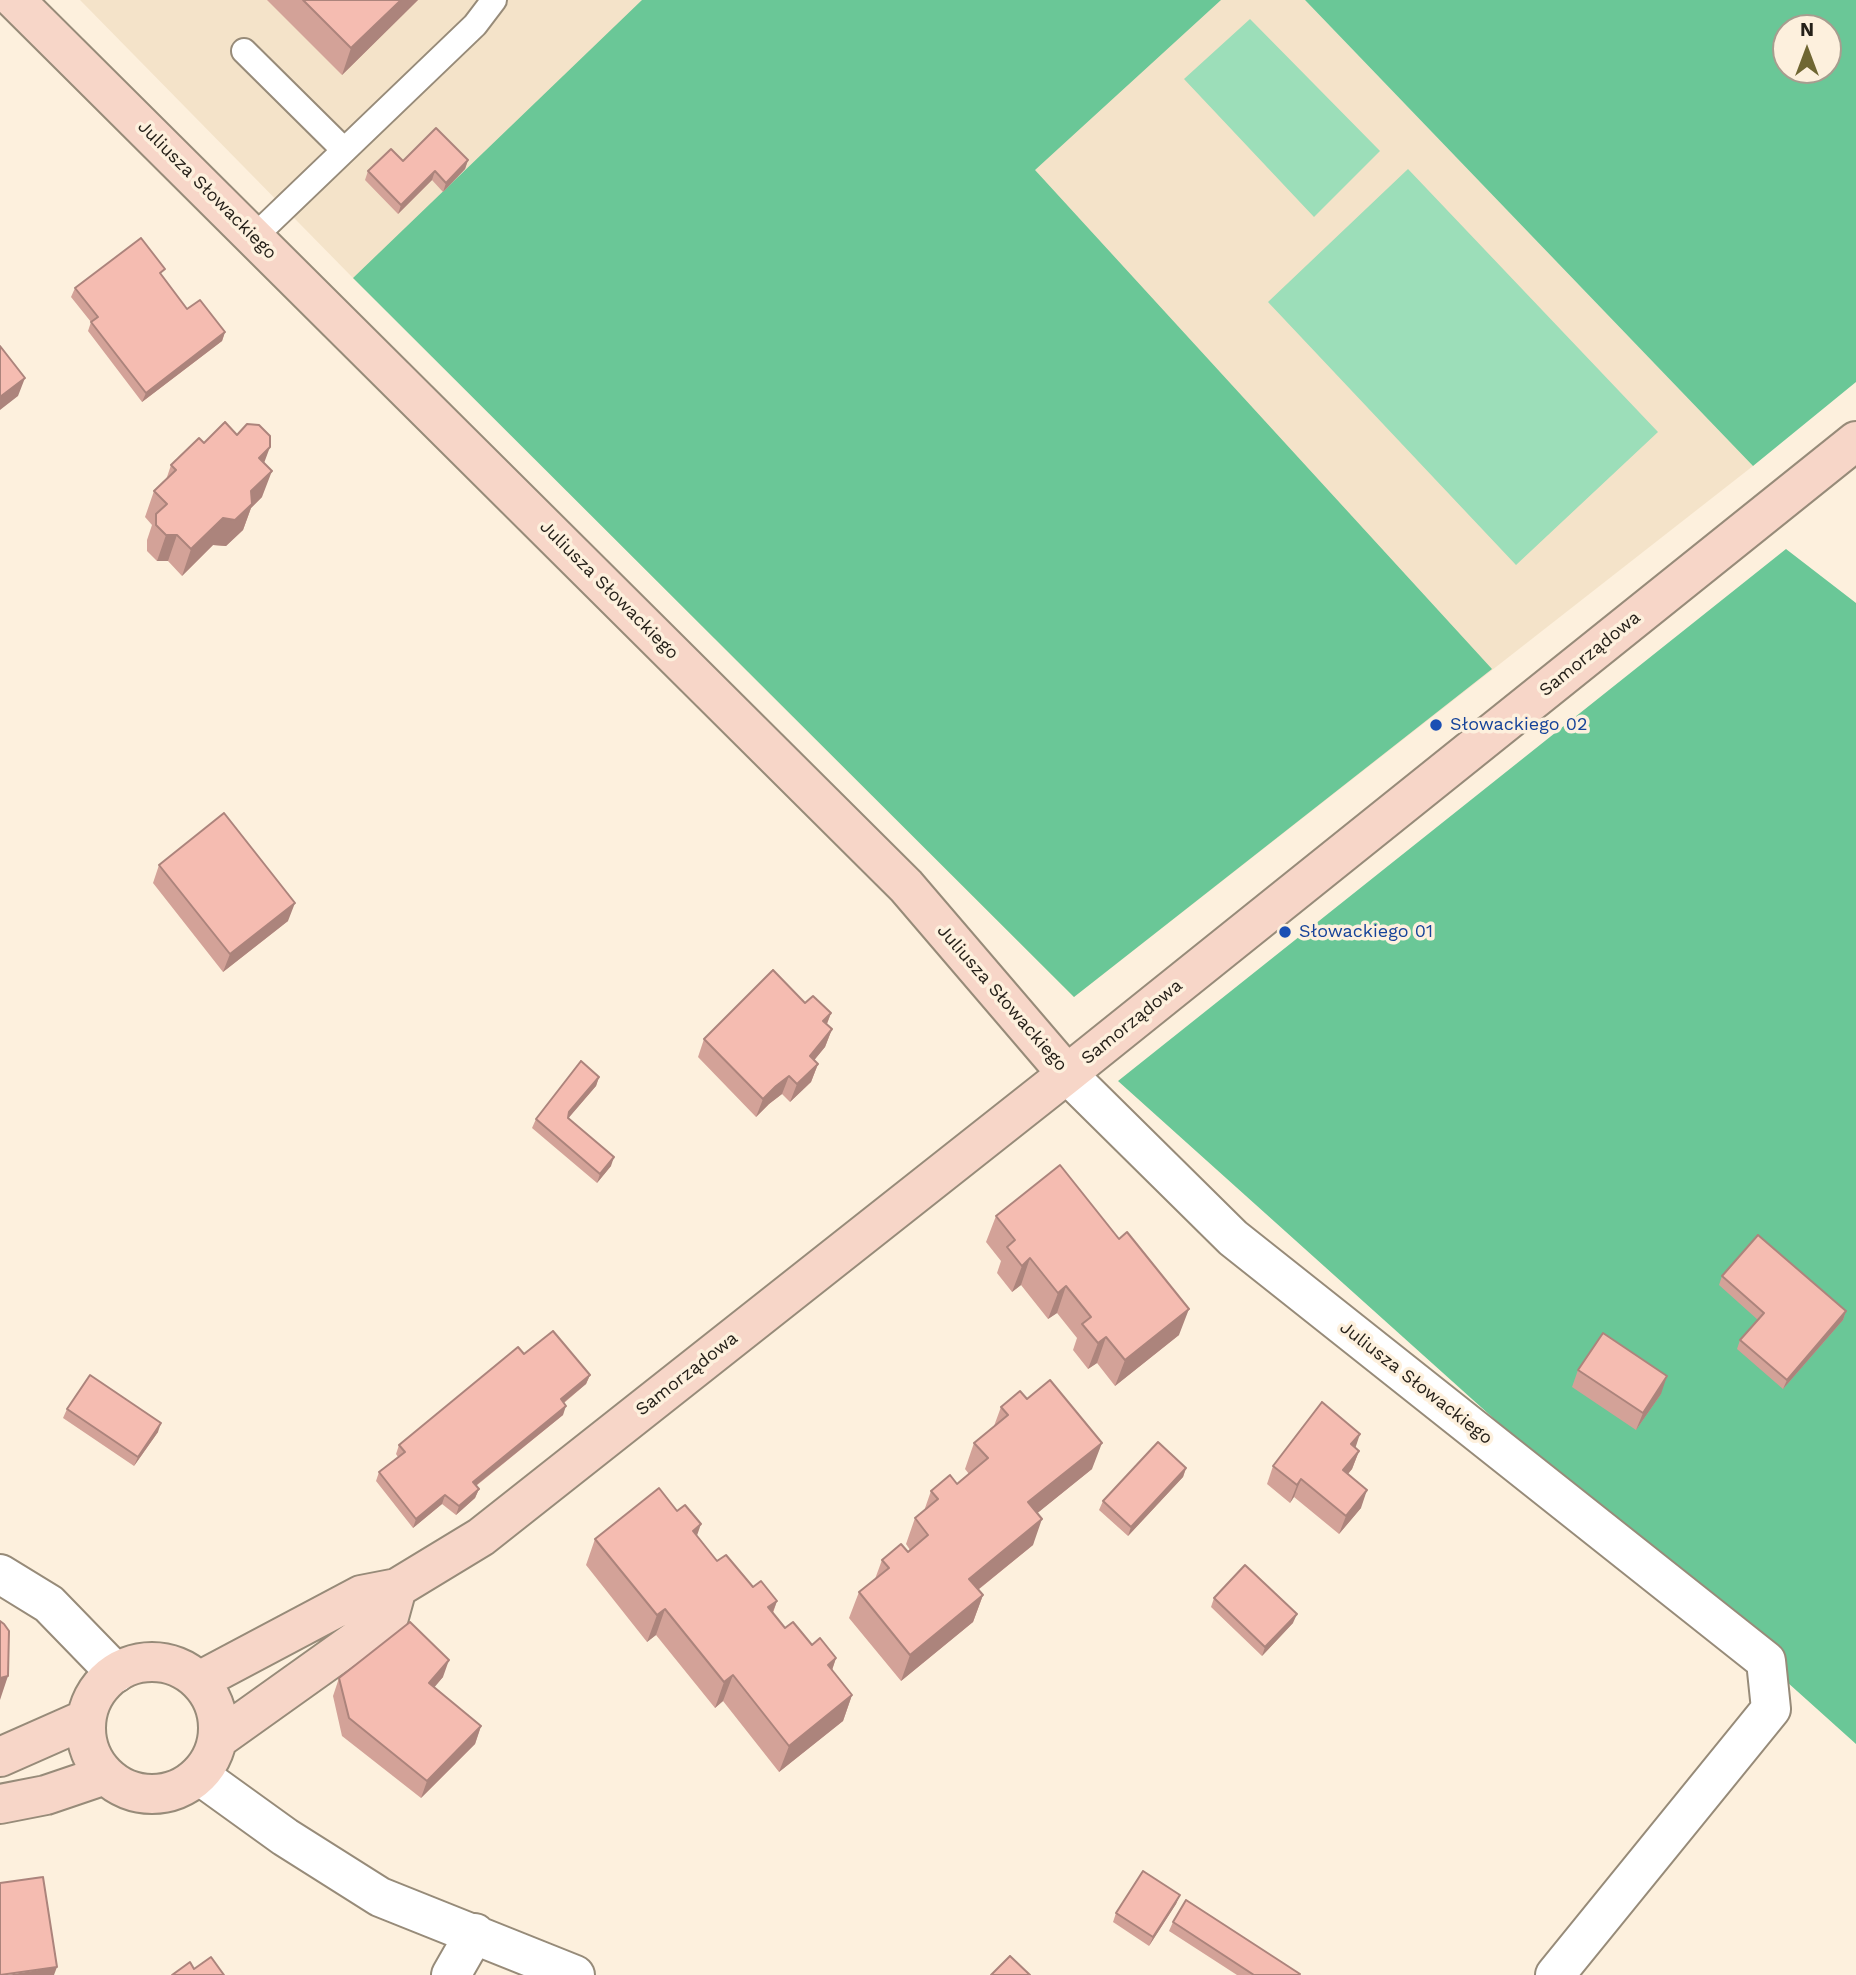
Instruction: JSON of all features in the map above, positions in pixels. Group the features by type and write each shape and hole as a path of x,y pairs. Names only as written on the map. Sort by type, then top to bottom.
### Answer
{"street":[{"name":"Juliusza Słowackiego","path":"15,0 905,886 1067,1073 1233,1238 1766,1661 1771,1709 1555,1975"},
{"name":"Samorządowa","path":"199,1681 361,1595 397,1588 481,1537 1067,1073 1856,441"},
{"path":"0,1574 49,1604 116,1673"},
{"path":"218,1739 388,1617 397,1588"},
{"path":"141,1663 162,1663 182,1670 199,1681 211,1698 217,1717 218,1739 212,1758 199,1775 183,1787 163,1794 142,1794 122,1788 105,1775 93,1759 86,1740 86,1719 92,1699 105,1682 116,1673 141,1663"},
{"path":"0,1757 86,1719"},
{"path":"0,1804 46,1794 105,1775"},
{"path":"199,1775 295,1843 380,1897 575,1975"},
{"path":"451,1975 475,1933"}],"lane":[{"path":"254,237 475,25 494,0"},
{"path":"244,51 344,150"}],"shaded area":[{"path":"80,0 1305,0 1753,466 1074,997 353,278"}],"green space":[{"path":"642,0 1221,0 1035,170 1492,669 1074,997 353,278"},
{"path":"1305,0 1856,0 1856,382 1753,466"},
{"path":"1250,19 1380,151 1314,217 1184,79"},
{"path":"1408,169 1658,432 1516,565 1268,302"},
{"path":"1786,549 1856,603 1856,1744 1118,1081"}],"building":[{"path":"303,0 401,0 351,48"},
{"path":"436,128 468,160 446,183 435,171 401,205 368,171 391,149 403,161"},
{"path":"141,238 165,269 160,273 187,309 200,300 225,332 146,393 91,322 98,317 75,288"},
{"path":"0,346 25,378 0,397"},
{"path":"225,422 237,435 247,424 259,425 270,436 270,447 259,458 272,471 251,491 252,504 235,520 223,518 191,549 177,535 166,535 156,525 156,514 167,504 154,491 176,470 171,465 199,438 204,443"},
{"path":"224,813 295,903 230,954 159,865"},
{"path":"773,970 805,1003 813,996 831,1013 823,1021 832,1029 810,1056 818,1064 797,1084 789,1076 763,1099 704,1039"},
{"path":"581,1061 599,1077 569,1112 568,1118 614,1157 600,1174 536,1119"},
{"path":"1060,1165 1119,1239 1127,1232 1189,1309 1125,1360 1106,1337 1098,1343 1082,1324 1091,1317 1066,1286 1058,1293 1030,1258 1022,1266 1007,1247 1015,1240 996,1216"},
{"path":"1758,1235 1846,1311 1787,1380 1740,1340 1764,1313 1722,1276"},
{"path":"553,1331 590,1375 561,1399 566,1406 473,1482 479,1489 459,1506 445,1495 416,1519 379,1472 405,1452 399,1445 518,1347 524,1354"},
{"path":"1603,1333 1667,1376 1643,1413 1578,1370"},
{"path":"90,1375 161,1423 138,1457 67,1409"},
{"path":"1050,1380 1102,1443 1028,1502 1042,1519 969,1579 983,1595 910,1655 859,1592 889,1568 882,1560 901,1544 908,1552 928,1535 915,1518 938,1499 931,1491 950,1475 957,1484 988,1458 974,1443 1008,1415 1001,1407 1020,1391 1027,1399"},
{"path":"1322,1402 1360,1434 1351,1444 1359,1451 1343,1470 1367,1490 1346,1516 1301,1479 1297,1485 1273,1466"},
{"path":"1158,1442 1186,1468 1131,1527 1103,1501"},
{"path":"659,1488 677,1511 685,1505 701,1524 693,1531 717,1561 726,1555 753,1587 761,1581 777,1601 768,1607 785,1628 793,1622 812,1645 820,1638 836,1658 828,1665 852,1695 789,1746 733,1675 724,1682 665,1609 657,1615 595,1539"},
{"path":"1245,1565 1297,1614 1265,1647 1214,1598"},
{"path":"0,1621 9,1631 8,1676 0,1678"},
{"path":"410,1622 449,1660 429,1683 481,1726 427,1781 349,1718 339,1678"},
{"path":"1143,1871 1180,1895 1153,1937 1116,1913"},
{"path":"43,1877 57,1967 0,1975 0,1883"},
{"path":"1186,1900 1300,1974 1254,1975 1173,1922"},
{"path":"1010,1956 1030,1975 991,1975"},
{"path":"211,1957 224,1975 172,1975 190,1962 194,1969"}],"place":[{"name":"Słowackiego 02","path":"1436,725"},
{"name":"Słowackiego 01","path":"1285,932"}]}
